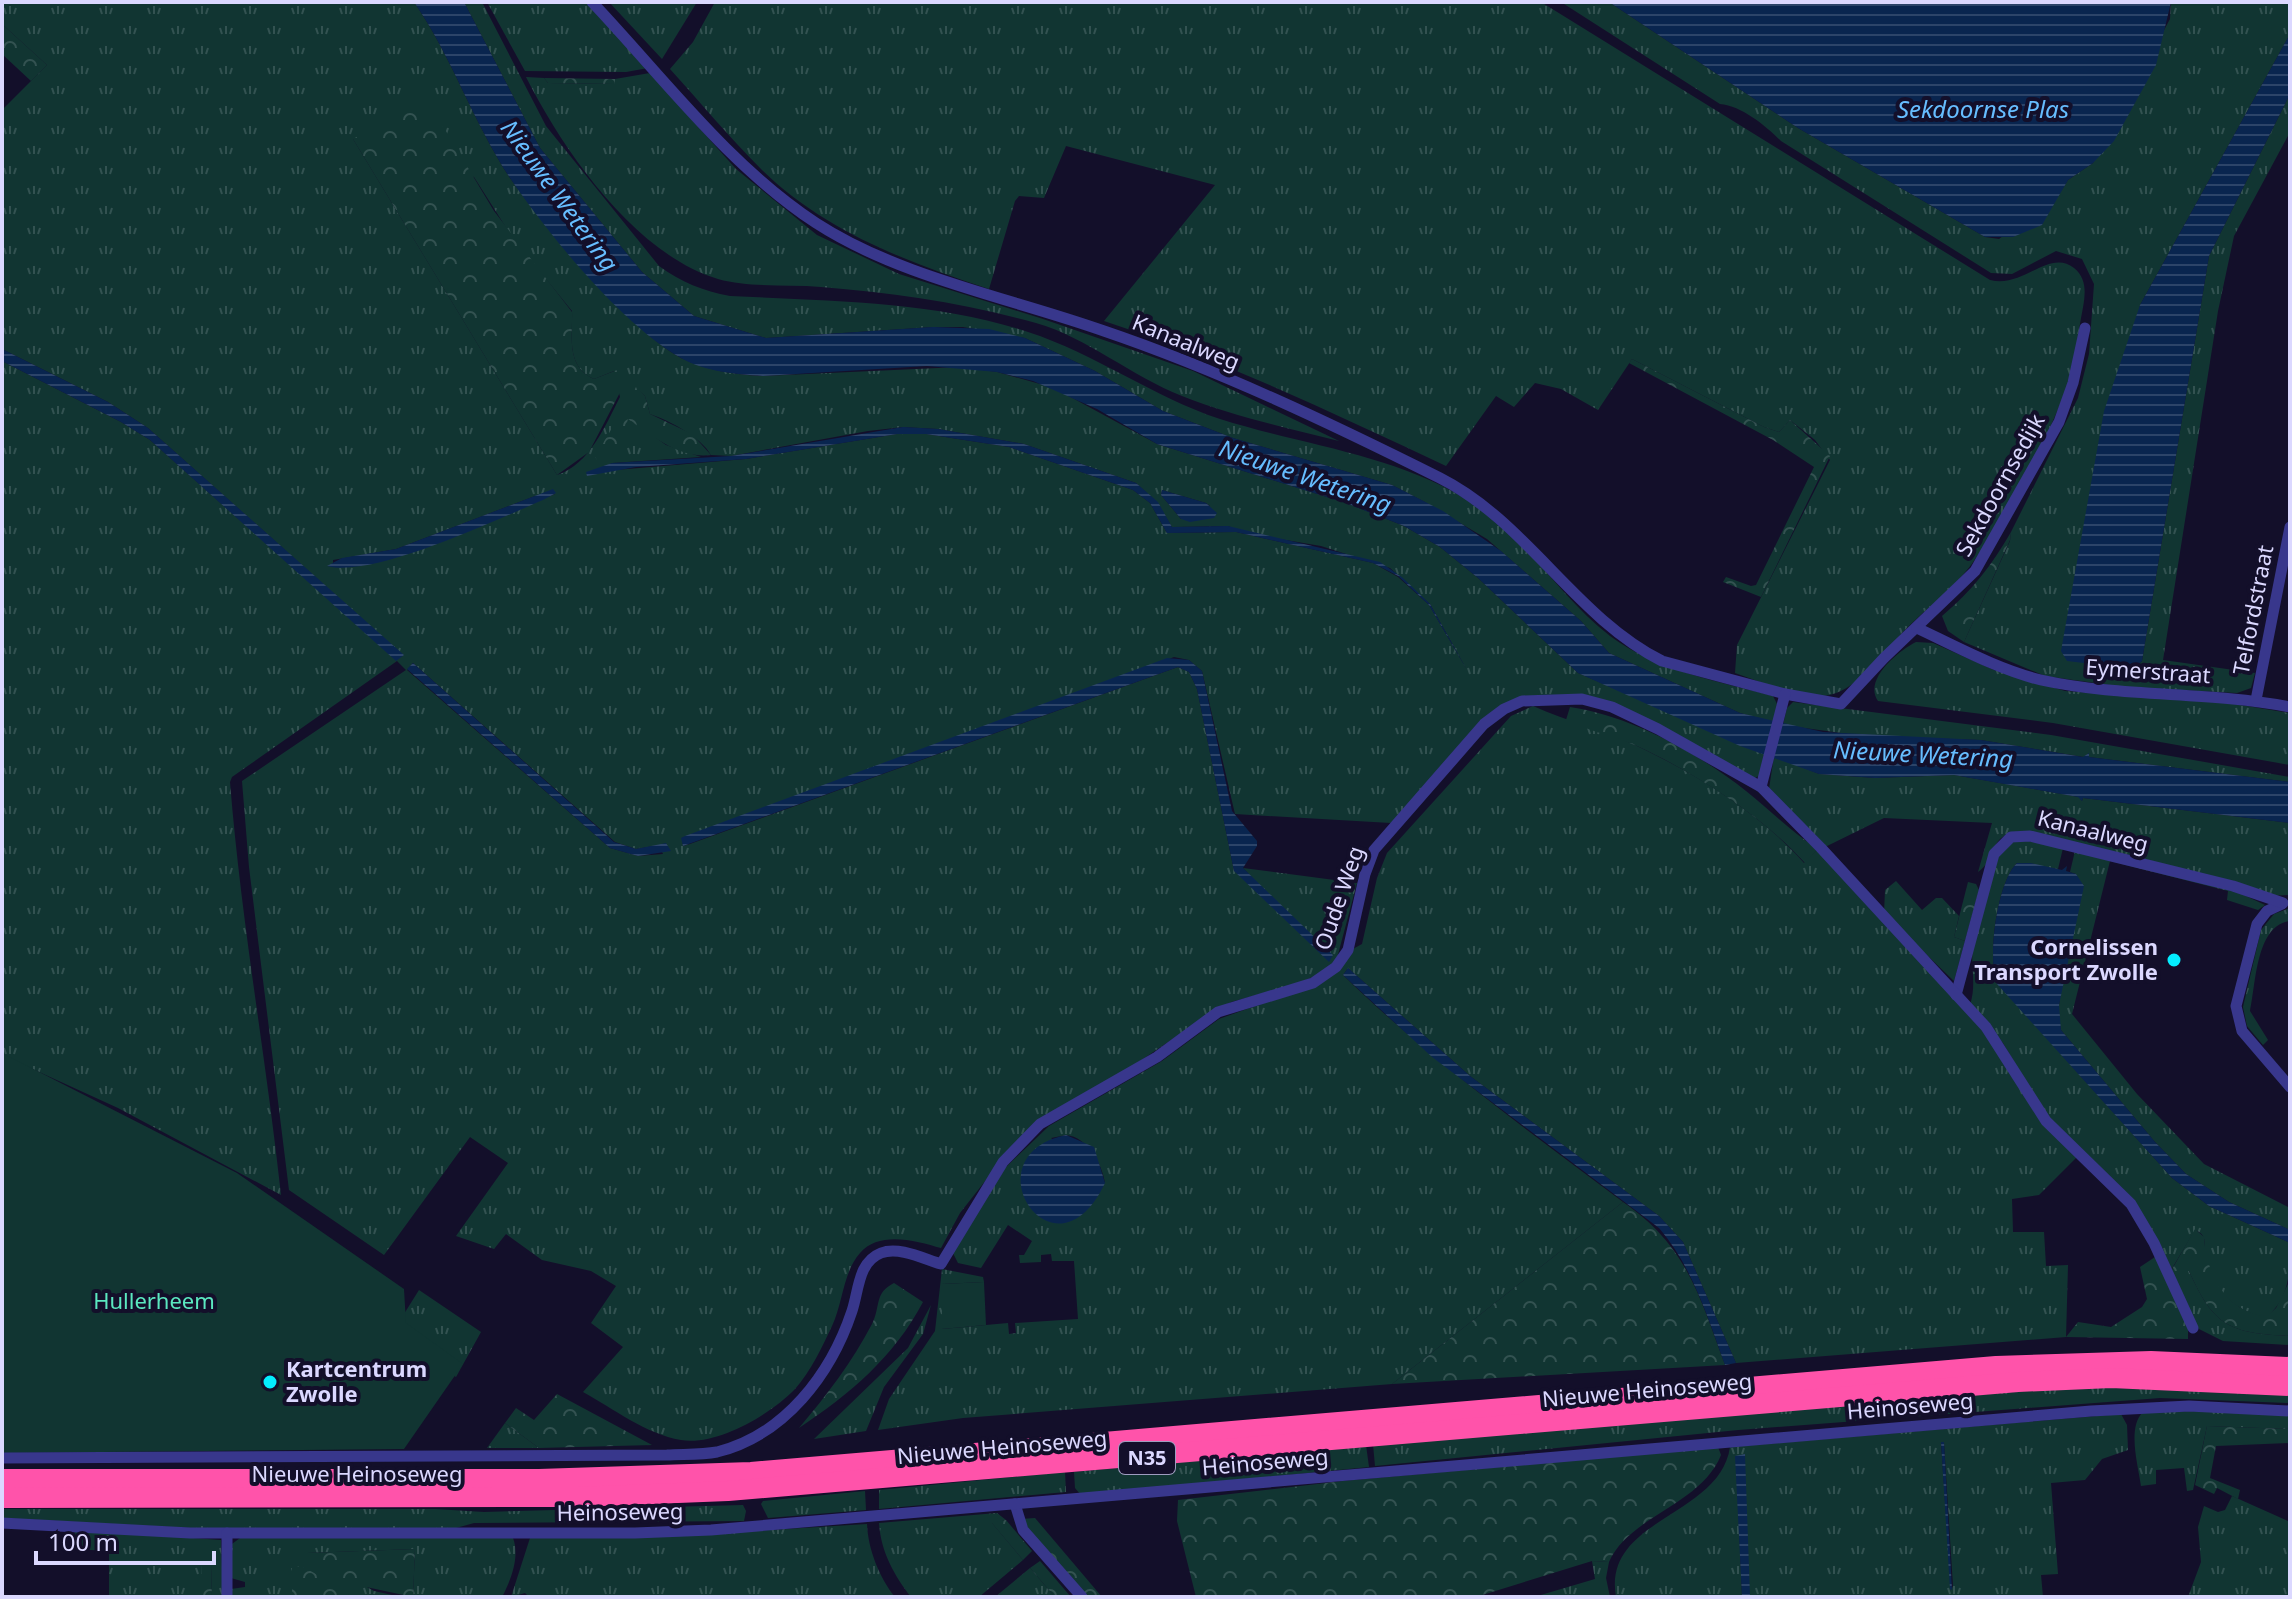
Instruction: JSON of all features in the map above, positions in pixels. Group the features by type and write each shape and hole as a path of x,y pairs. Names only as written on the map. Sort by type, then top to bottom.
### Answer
{"highway":[{"name":"Nieuwe Heinoseweg","path":"2,1479 539,1479 751,1472 1996,1366 2151,1361 2290,1367"},
{"name":"Nieuwe Heinoseweg","path":"2,1498 577,1497 728,1491 2018,1382 2111,1378 2290,1386"}],"street":[{"name":"Kanaalweg","path":"592,2 736,158 792,206 834,234 896,262 1152,348 1442,479 1490,509 1592,610 1646,653 1662,661 1785,694 1841,704"},
{"name":"Sekdoornsedijk","path":"1841,704 1975,571 2059,422 2073,383 2085,328"},
{"name":"Telfordstraat","path":"2256,700 2290,527"},
{"name":"Eymerstraat","path":"1917,628 2037,679 2124,693 2171,693 2256,700 2290,707"},
{"path":"1785,694 1761,787 1996,1040 2046,1121 2131,1204 2154,1243 2193,1328"},
{"name":"Oude Weg","path":"2,1458 530,1457 716,1452 775,1423 804,1397 825,1371 841,1341 862,1273 873,1258 894,1251 941,1264 1003,1162 1040,1124 1157,1057 1218,1012 1303,987 1336,967 1348,950 1365,874 1374,850 1484,724 1506,708 1534,699 1593,701 1658,729 1761,787"},
{"name":"Kanaalweg","path":"1956,995 1994,854 2011,837 2023,835 2059,843 2286,902"},
{"path":"2286,902 2267,911 2257,924 2236,1006 2242,1031 2290,1087"},
{"name":"Heinoseweg","path":"2,1523 227,1533 635,1533 759,1527 2104,1410 2189,1406 2290,1411"},
{"path":"1015,1504 1023,1530 1082,1597"},
{"path":"227,1533 227,1597"}],"green space":[{"path":"2,2 414,2 440,45 497,157 525,199 613,302 660,344 681,358 721,371 763,376 960,367 997,372 1054,388 1157,444 1346,503 1404,526 1440,547 1478,578 1578,673 1765,754 1759,776 1753,779 1606,702 1511,701 1391,823 1235,814 1202,671 1189,660 1174,657 682,838 683,846 690,844 1178,667 1189,672 1197,689 1234,871 1250,875 1243,868 1357,883 1336,962 1320,974 1231,1002 1214,1011 1011,1148 960,1213 941,1248 910,1240 888,1239 868,1246 860,1253 850,1269 836,1317 820,1350 801,1382 785,1399 758,1418 711,1438 681,1440 655,1432 583,1392 623,1347 591,1323 616,1286 591,1271 542,1260 506,1234 494,1249 456,1236 508,1163 470,1137 384,1255 289,1190 249,867 242,781 406,670 397,661 232,777 230,782 240,886 281,1195 118,1108 2,1055 2,361 150,440 396,660 403,655 148,428 108,402 2,349 2,110 47,65 2,24","holes":["353,139 474,177 512,237 572,311 572,349 578,366 594,379 614,371 620,397 602,432 579,462 557,475","636,388 645,396 650,414 693,436 711,455 731,456 903,427 938,429 1024,444 1136,483 1157,502 1172,527 1228,526 1246,533 1321,546 1390,568 1430,604 1467,670 1429,605 1398,577 1373,563 1236,532 1167,533 1150,503 1133,490 1009,447 926,434 897,434 746,459 604,471 612,463 701,457 666,445 628,418","1162,490 1210,506 1181,519 1161,495","555,494 391,559 333,567 333,560 396,549 535,496","413,663 615,842 636,849 659,845 663,854 638,856 610,848 407,670"]},
{"path":"464,2 482,2 546,126 659,266 676,277 701,289 730,296 881,304 992,322 1053,341 1171,399 1220,419 1408,471 1438,484 1487,513 1610,636 1668,666 1773,696 1777,704 1774,722 1740,713 1609,653 1581,621 1487,539 1392,485 1233,438 1163,411 1095,371 1025,338 963,327 933,327 766,338 694,316 642,272 540,148"},
{"path":"487,2 585,2 648,68 626,72 525,71"},
{"path":"609,2 697,2 662,59"},
{"path":"715,2 1541,2 1990,280 2014,279 2055,263 2065,263 2074,268 2082,279 2085,292 2073,366 2044,441 1971,565 1857,681 1835,694 1823,696 1790,692 1735,673 1737,645 1830,460 1815,440 1790,420 1779,432 1764,427 1632,359 1598,410 1561,389 1535,383 1514,407 1496,396 1446,466 1234,370 1104,321 1215,185 1066,146 1044,198 1019,196 1015,201 989,289 897,256 839,227 786,191 749,157 670,69 693,42"},
{"path":"1561,2 1609,2 1798,128 1985,237 1999,239 2058,196 2068,180 2093,163 2170,19 2171,2 2290,2 2290,34 2140,305 2098,666 2133,669 2142,661 2209,256 2290,94 2290,132 2234,236 2218,311 2163,660 2255,673 2251,688 2237,693 2124,687 2045,676 1964,642 2010,541 2011,532 2078,398 2089,354 2094,284 2082,259 2056,251 2012,274 1991,273 1781,141 1753,118 1720,104"},
{"path":"2,24 47,65 31,81 2,54"},
{"path":"650,73 736,169 817,235 899,274 1193,371 1339,441 1240,416 1182,396 1074,338 1036,323 956,304 902,296 730,282 687,266 658,247 605,197 560,137 526,77 544,78 548,83 615,84 615,79"},
{"path":"544,78 615,79 615,84 548,83"},
{"path":"419,102 432,108 494,211 572,312 572,349 578,366 594,379 617,370 627,379 589,452 557,475 353,139"},
{"path":"1632,359 1764,427 1779,432 1790,420 1830,456 1761,597 1723,582 1726,577 1756,585 1814,467 1773,440 1629,363"},
{"path":"636,387 645,396 650,414 692,434 711,455 677,450 628,419 619,450 598,461 595,457"},
{"path":"2011,532 1964,642 1948,631 1942,616 1981,577"},
{"path":"1916,642 1933,643 1994,670 2065,691 2222,702 2290,713 2290,765 2053,723 1878,701 1875,684 1879,675 1892,659"},
{"path":"1793,702 2051,735 2290,777 2290,782 2089,757 2088,754 2084,757 1981,740 1863,736 1783,725 1787,708"},
{"path":"1533,706 1637,746 1682,769 1748,812 1804,863 1818,849 1973,1016 2077,1157 2039,1195 2012,1199 2013,1232 2044,1232 2046,1266 2068,1265 2066,1337 1736,1363 1683,1242 1659,1216 1470,1076 1348,968 1343,975 1410,1036 1479,1093 1623,1202 1392,1384 963,1418 878,1430 889,1399 935,1331 942,1269 983,1277 984,1282 942,1284 942,1329 1008,1323 1009,1334 1016,1333 1015,1323 1078,1319 1074,1261 1052,1261 1051,1254 1041,1255 1041,1262 1020,1263 1019,1255 1024,1255 1032,1241 1008,1225 981,1268 958,1263 953,1253 1005,1168 1049,1126 1162,1061 1219,1019 1325,981 1351,950 1362,944 1377,878 1387,853 1511,716","holes":["1074,1137 1093,1153 1105,1183 1051,1138"]},
{"path":"1570,707 1616,719 1685,750 1746,791 1818,849 1805,863 1748,812 1681,768 1637,746 1566,720"},
{"path":"1774,756 1819,774 1875,778 1954,775 2079,797 2082,801 2083,798 2290,823 2290,895 2267,896 2024,831 2004,836 1998,841 1989,860 1978,872 1992,823 1884,818 1825,847 1769,789"},
{"path":"2023,840 2063,848 2058,869 2017,863 2010,873 1996,921 1993,956 1997,983 2172,1178 2209,1206 2290,1243 2289,1274 2284,1292 2267,1317 2246,1311 2219,1289 2208,1268 2204,1238 2195,1230 2171,1270 2189,1271 2207,1304 2226,1323 2252,1332 2290,1336 2290,1345 2223,1341 2199,1329 2136,1204 2047,1117 2003,1043 1970,1005 1973,944 1989,880 2001,849 2011,842"},
{"path":"2075,851 2231,889 2265,905 2258,910 2227,900 2228,891 2110,861 2072,1014 2137,1094 2204,1164 2290,1208 2290,1230 2229,1202 2186,1174 2155,1142 2061,1030 2058,1013 2076,874 2070,872"},
{"path":"1896,881 1922,910 1936,898 1942,898 1959,916 1954,937 1965,941 1954,981 1884,914 1885,890"},
{"path":"1968,882 1976,884 1979,890 1965,941 1954,937"},
{"path":"2290,908 2290,921 2270,933 2256,971 2250,1011 2268,1040 2263,1045 2247,1026 2243,1007 2261,930 2274,914"},
{"name":"Hullerheem","path":"2,1053 237,1173 404,1289 406,1323 463,1364 404,1449 2,1453"},
{"path":"1623,1202 1645,1219 1677,1254 1698,1294 1725,1365 1392,1384"},
{"path":"2195,1229 2204,1237 2214,1278 2230,1300 2241,1308 2267,1316 2276,1308 2290,1280 2290,1336 2252,1332 2226,1323 2207,1304 2189,1271 2171,1271"},
{"path":"2155,1257 2188,1327 2188,1339 2066,1337 2078,1322 2111,1327 2142,1307 2147,1299 2140,1267"},
{"path":"984,1282 986,1325 942,1329 942,1284"},
{"path":"894,1283 923,1302 911,1322 869,1373 836,1402 799,1428 847,1365 872,1324 883,1291"},
{"path":"419,1290 481,1332 456,1377 429,1360 399,1322"},
{"path":"931,1305 923,1334 884,1387 866,1431 814,1439 908,1348"},
{"path":"2077,1387 2290,1393 2290,1403 2160,1398 1738,1430 1375,1466 1373,1444"},
{"path":"557,1394 652,1445 539,1448 505,1423 516,1408 534,1420"},
{"path":"2143,1412 2290,1415 2290,1429 2207,1426 2193,1490 2187,1491 2184,1468 2156,1470 2156,1484 2141,1486 2135,1436 2138,1419"},
{"path":"2121,1414 2127,1425 2128,1450 2102,1459 2085,1480 2051,1483 2058,1574 2041,1575 2043,1597 1750,1597 1739,1527 1742,1597 1616,1597 1616,1571 1626,1550 1643,1533 1706,1489 1722,1470 1730,1447","holes":["1944,1442 1951,1590 1941,1443"]},
{"path":"505,1423 539,1448 487,1448"},
{"path":"2207,1426 2290,1429 2290,1443 2216,1446 2210,1478 2240,1490 2238,1499 2217,1488 2214,1494 2195,1485"},
{"path":"1366,1445 1369,1467 1081,1495 1075,1488 1074,1472"},
{"path":"1718,1447 1721,1455 1698,1486 1632,1533 1609,1562 1592,1561 1476,1597 1196,1597 1177,1521 1178,1500 1343,1481"},
{"path":"1065,1472 1066,1492 879,1509 879,1490"},
{"path":"865,1491 866,1510 768,1518 761,1504 763,1501"},
{"path":"2232,1496 2290,1522 2290,1597 2188,1597 2201,1562 2198,1527 2204,1506 2218,1512 2225,1510"},
{"path":"743,1505 746,1511 744,1521 474,1523 456,1528 209,1529 2,1518 2,1509 435,1509 484,1512"},
{"path":"997,1513 1006,1520 992,1523 1023,1560 979,1597 911,1597 889,1563 879,1523"},
{"path":"1035,1518 1102,1597 1085,1597 1021,1519"},
{"path":"1006,1520 1032,1551 1023,1560 991,1522"},
{"path":"867,1524 875,1562 895,1597 529,1597 525,1593 511,1597 530,1538 659,1537"},
{"path":"75,1530 109,1532 109,1551 73,1549"},
{"path":"109,1532 221,1540 223,1597 212,1597 211,1564 202,1563 202,1597 109,1597"},
{"path":"240,1538 513,1538 516,1553 502,1597 413,1597 415,1549 307,1553 374,1591 401,1597 353,1597 292,1566 292,1597 231,1597 231,1589 245,1587 245,1582 231,1578 232,1544"},
{"path":"415,1549 413,1597 352,1584 306,1553"},
{"path":"1040,1561 1071,1597 1055,1597 1030,1568"},
{"path":"1592,1561 1609,1562 1606,1578 1610,1597 1534,1597 1595,1579"},
{"path":"201,1563 211,1563 212,1597 202,1597"},
{"path":"292,1565 306,1568 353,1597 292,1597"},
{"path":"1030,1568 1055,1597 995,1597"}],"water":[{"name":"Nieuwe Wetering","path":"414,2 464,2 540,148 642,272 694,316 766,338 933,327 989,329 1025,338 1095,371 1163,411 1233,438 1392,485 1443,511 1501,551 1581,621 1609,653 1740,713 1823,732 1981,740 2083,757 2089,753 2089,757 2290,782 2290,823 2083,798 2082,801 2078,797 1954,775 1875,778 1819,774 1740,746 1578,673 1478,578 1440,547 1404,526 1346,503 1157,444 1097,409 1033,381 997,372 927,366 763,376 721,372 691,363 658,343 635,324 588,277 544,225 497,157 440,45"},
{"name":"Sekdoornse Plas","path":"1609,2 2171,2 2156,65 2114,141 2093,163 2068,180 2042,225 2013,237 1985,237 1798,128"},
{"path":"2290,34 2290,94 2209,256 2142,661 2133,669 2067,661 2061,651 2104,411 2140,305"},
{"path":"2,349 108,402 148,428 404,655 396,661 150,440 2,361"},
{"path":"903,427 938,429 1024,444 1136,483 1158,502 1172,527 1228,526 1380,562 1403,578 1430,604 1467,670 1429,605 1398,576 1373,563 1236,532 1167,533 1150,503 1133,490 1009,447 926,434 897,434 746,459 636,467 587,476 586,472 612,463 731,456"},
{"path":"553,489 556,493 543,500 467,533 403,556 347,568 327,566 342,558 396,549"},
{"path":"1162,490 1206,503 1217,513 1214,518 1190,522 1181,519 1161,495"},
{"path":"1167,658 1189,660 1202,671 1232,811 1257,841 1243,868 1333,955 1329,962 1234,871 1197,689 1189,672 1178,667 683,846 681,838 685,836"},
{"path":"413,663 614,842 636,849 666,843 671,851 638,856 610,848 407,669"},
{"path":"2017,863 2062,870 2067,866 2066,871 2076,874 2084,886 2059,1005 2061,1030 2155,1142 2186,1174 2229,1202 2290,1230 2290,1243 2209,1206 2172,1178 1997,984 1993,957 1996,921 2004,886"},
{"path":"1348,968 1470,1076 1659,1216 1683,1242 1736,1363 1725,1365 1690,1276 1659,1228 1432,1057 1343,975"},
{"path":"1066,1135 1094,1147 1105,1183 1085,1212 1064,1223 1044,1220 1029,1207 1021,1187 1023,1166 1037,1147"},
{"path":"1941,1442 1944,1442 1952,1590 1950,1589"},
{"path":"1745,1454 1750,1597 1742,1597 1735,1456"}],"place":[{"name":"Cornelissen Transport Zwolle","path":"2174,960"},
{"name":"Kartcentrum Zwolle","path":"270,1382"}]}
